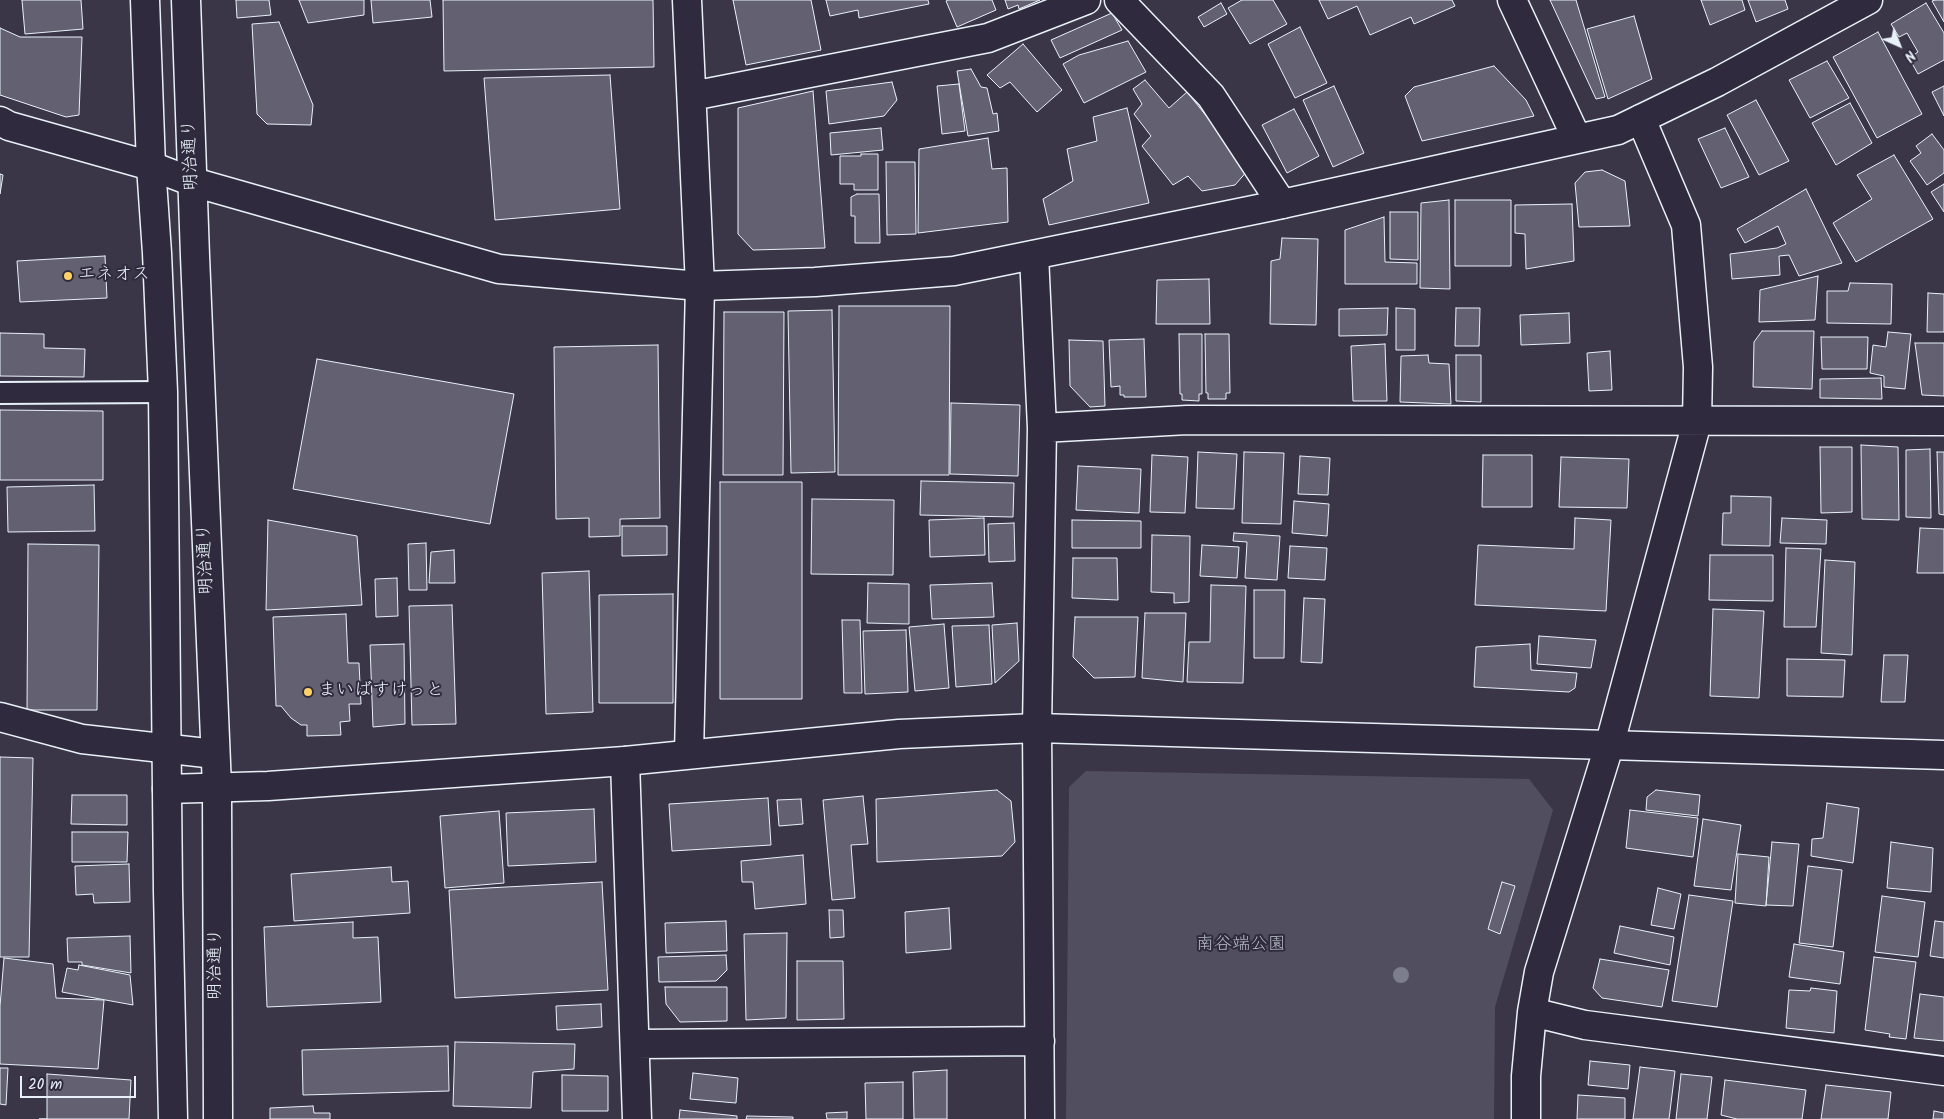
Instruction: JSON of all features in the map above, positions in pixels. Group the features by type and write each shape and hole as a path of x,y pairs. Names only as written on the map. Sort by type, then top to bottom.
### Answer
{"street":[{"path":"145,0 150,166 158,253 163,392 173,1119"},
{"name":"明治通り","path":"186,0 217,788 218,1119"},
{"path":"687,0 700,286 688,754"},
{"path":"692,96 988,38 1086,0"},
{"path":"1119,0 1211,96 1282,204"},
{"path":"1512,0 1576,139"},
{"path":"0,122 150,166 193,182 499,269 700,286 815,282 954,272 1282,204 1618,130 1717,82 1868,0"},
{"path":"1526,1119 1526,1076 1532,1012 1539,972 1610,743 1697,422 1698,366 1686,225 1641,119"},
{"path":"1034,256 1042,428 1037,728 1040,1119"},
{"path":"1042,428 1187,420 1944,421"},
{"path":"0,717 82,739 167,747 215,754"},
{"path":"167,789 268,786 625,761 899,734 1037,728 1610,743 1944,755"},
{"path":"625,761 625,801 636,1044 637,1119"},
{"path":"1532,1012 1585,1025 1944,1070"},
{"path":"636,1044 1040,1041"}],"lane":[{"path":"0,393 163,392"}],"green space":[{"name":"南谷端公園","path":"1086,771 1529,779 1553,810 1495,1007 1494,1119 1066,1119 1069,787"}],"building":[{"path":"22,0 81,0 83,29 25,34"},
{"path":"236,0 269,0 271,15 237,18"},
{"path":"299,0 364,0 364,15 308,23"},
{"path":"371,0 430,0 432,17 373,23"},
{"path":"443,0 653,0 654,67 444,71"},
{"path":"733,0 811,0 821,50 746,65"},
{"path":"826,0 928,0 929,4 859,18 858,10 830,16"},
{"path":"992,0 996,10 957,27 946,1"},
{"path":"1005,0 1040,0 1019,9 1018,5 1008,9"},
{"path":"1242,0 1273,0 1287,24 1250,44 1228,8"},
{"path":"1319,0 1452,0 1455,6 1414,24 1411,17 1370,35 1357,6 1328,19"},
{"path":"1550,0 1576,0 1605,97 1596,99"},
{"path":"1701,0 1742,0 1745,10 1710,25"},
{"path":"1748,0 1785,0 1788,9 1756,22"},
{"path":"1944,0 1944,22 1932,1"},
{"path":"1221,3 1227,14 1204,27 1198,17"},
{"path":"1926,3 1944,33 1944,60 1918,74 1909,58 1918,52 1907,33 1899,37 1891,24"},
{"path":"1112,13 1122,30 1060,58 1051,40"},
{"path":"1634,16 1652,79 1608,99 1587,29"},
{"path":"279,22 313,105 311,125 267,124 257,114 252,24"},
{"path":"1300,27 1327,83 1295,98 1268,44"},
{"path":"0,28 20,37 82,37 79,115 66,117 0,95"},
{"path":"1878,32 1922,114 1877,138 1833,57"},
{"path":"1128,41 1146,72 1084,103 1063,64 1079,55"},
{"path":"1023,44 1062,90 1037,112 1010,82 1000,88 987,75"},
{"path":"1827,61 1849,98 1810,118 1789,80"},
{"path":"1494,66 1526,100 1534,116 1422,141 1405,96 1414,87"},
{"path":"971,69 981,87 987,88 993,114 997,113 999,131 968,136 957,71"},
{"path":"610,75 620,209 495,220 484,78"},
{"path":"1145,80 1169,108 1187,92 1249,169 1235,185 1202,191 1188,176 1173,185 1142,146 1151,136 1134,114 1142,104 1133,89"},
{"path":"892,82 897,100 884,116 829,124 826,91"},
{"path":"959,84 965,131 942,134 937,86"},
{"path":"1334,86 1364,153 1333,167 1303,100"},
{"path":"1944,86 1944,116 1932,92"},
{"path":"813,91 825,248 753,250 738,234 738,108"},
{"path":"1756,100 1789,161 1759,175 1727,115"},
{"path":"1850,103 1872,143 1836,165 1812,123"},
{"path":"1127,108 1149,203 1049,225 1043,199 1073,181 1067,149 1097,141 1093,117"},
{"path":"1294,109 1319,156 1287,173 1262,125"},
{"path":"881,128 883,150 831,155 830,133"},
{"path":"1725,128 1749,177 1721,188 1698,139"},
{"path":"1932,134 1944,150 1944,173 1927,185 1910,161 1921,153 1916,146"},
{"path":"988,138 992,169 1007,168 1008,222 918,233 919,149"},
{"path":"861,154 878,154 878,190 854,190 854,184 840,184 840,156 861,156"},
{"path":"1894,155 1933,219 1856,262 1833,223 1872,199 1857,175"},
{"path":"886,162 915,162 916,234 887,235"},
{"path":"1602,170 1625,181 1630,226 1579,227 1575,183 1585,172"},
{"path":"0,174 3,175 0,194"},
{"path":"1944,184 1944,212 1931,192"},
{"path":"1806,189 1842,263 1799,276 1789,255 1779,256 1780,275 1732,279 1730,254 1777,248 1786,244 1778,226 1745,243 1737,229"},
{"path":"857,194 879,194 880,243 855,243 855,216 851,216 851,197"},
{"path":"1449,200 1450,289 1420,288 1421,203"},
{"path":"1455,200 1511,200 1511,266 1455,266"},
{"path":"1572,204 1574,261 1526,269 1525,234 1515,233 1515,205"},
{"path":"1390,212 1418,212 1418,260 1390,259"},
{"path":"1384,217 1385,262 1417,263 1417,284 1345,284 1345,230"},
{"path":"1282,238 1318,239 1316,325 1270,324 1271,261 1280,259"},
{"path":"105,256 107,298 20,302 17,261"},
{"path":"1818,276 1815,320 1759,322 1760,290"},
{"path":"1209,279 1210,324 1156,324 1157,280"},
{"path":"1850,283 1892,284 1891,324 1827,323 1827,291 1848,291"},
{"path":"1928,293 1944,294 1944,332 1927,332"},
{"path":"839,306 950,306 949,475 838,475"},
{"path":"1388,308 1387,335 1339,336 1339,309"},
{"path":"1396,308 1415,309 1415,350 1396,350"},
{"path":"1456,308 1480,308 1479,346 1455,346"},
{"path":"832,310 835,472 791,473 788,311"},
{"path":"724,312 784,312 783,475 723,475"},
{"path":"1569,313 1570,343 1521,345 1520,315"},
{"path":"1762,331 1814,331 1812,389 1753,387 1754,342"},
{"path":"1888,332 1911,334 1905,389 1884,387 1884,376 1870,373 1873,345 1886,347"},
{"path":"0,333 44,334 44,348 85,349 84,377 0,376"},
{"path":"1179,334 1202,334 1202,394 1199,394 1199,401 1182,400 1182,394 1180,394"},
{"path":"1205,334 1229,334 1230,393 1226,393 1226,399 1208,399 1208,393 1206,393"},
{"path":"1821,337 1868,337 1867,369 1822,369"},
{"path":"1144,339 1146,397 1124,397 1124,395 1120,395 1120,386 1111,387 1109,340"},
{"path":"1069,340 1103,341 1105,406 1090,407 1070,386"},
{"path":"1915,343 1944,343 1944,396 1922,395"},
{"path":"1385,344 1387,401 1353,401 1351,346"},
{"path":"658,345 660,518 620,519 620,536 589,537 589,518 556,519 554,347"},
{"path":"1610,351 1612,390 1589,391 1587,353"},
{"path":"1428,355 1429,363 1449,364 1451,404 1400,402 1401,356"},
{"path":"1456,355 1481,355 1481,402 1456,401"},
{"path":"317,359 514,394 490,524 293,489"},
{"path":"1881,378 1882,399 1820,398 1820,379"},
{"path":"951,403 1020,405 1018,476 950,474"},
{"path":"0,410 103,411 103,480 0,480"},
{"path":"1861,445 1898,447 1899,520 1862,519"},
{"path":"1820,447 1852,447 1852,512 1821,513"},
{"path":"1930,449 1931,518 1906,517 1906,450"},
{"path":"1198,452 1237,454 1234,509 1196,508"},
{"path":"1244,452 1284,453 1281,524 1242,523"},
{"path":"1937,452 1944,452 1944,515 1939,514"},
{"path":"1152,455 1188,457 1185,513 1150,512"},
{"path":"1483,455 1532,455 1532,507 1482,507"},
{"path":"1300,456 1330,458 1328,495 1298,494"},
{"path":"1561,457 1629,459 1627,508 1559,507"},
{"path":"1078,466 1141,469 1139,513 1076,510"},
{"path":"921,481 1014,483 1013,517 920,515"},
{"path":"720,482 802,482 802,699 720,699"},
{"path":"94,485 95,531 8,532 7,487"},
{"path":"1731,496 1771,497 1770,546 1722,545 1723,513 1731,513"},
{"path":"812,499 894,500 893,575 811,574"},
{"path":"1294,501 1329,504 1327,536 1292,533"},
{"path":"984,518 985,555 930,557 929,520"},
{"path":"1575,518 1611,520 1606,611 1475,605 1478,545 1574,549"},
{"path":"1782,518 1827,520 1826,544 1780,543"},
{"path":"268,520 357,536 362,605 266,610"},
{"path":"1072,520 1141,521 1141,548 1072,548"},
{"path":"1014,523 1015,561 989,562 988,524"},
{"path":"622,526 667,526 667,555 622,556"},
{"path":"1920,528 1944,529 1944,573 1917,573"},
{"path":"1234,533 1280,536 1277,580 1245,578 1247,542 1233,541"},
{"path":"1152,535 1190,536 1189,602 1174,603 1174,593 1151,592"},
{"path":"426,543 427,590 409,590 408,544"},
{"path":"28,544 99,545 97,710 27,710"},
{"path":"1202,545 1239,547 1237,578 1200,576"},
{"path":"1290,546 1327,548 1325,580 1288,578"},
{"path":"1786,548 1821,549 1816,627 1784,627"},
{"path":"454,550 455,583 429,583 431,552"},
{"path":"1710,555 1773,555 1773,601 1709,600"},
{"path":"1073,558 1117,558 1118,600 1072,598"},
{"path":"1825,560 1855,562 1852,655 1821,653"},
{"path":"589,571 593,712 546,714 542,573"},
{"path":"397,578 398,616 376,617 375,579"},
{"path":"868,583 909,584 909,624 867,623"},
{"path":"992,583 994,617 932,619 930,585"},
{"path":"1211,585 1246,586 1243,683 1187,682 1189,642 1210,642"},
{"path":"1254,590 1285,590 1284,658 1254,658"},
{"path":"673,594 673,703 599,703 599,595"},
{"path":"1304,598 1325,599 1322,663 1301,662"},
{"path":"452,605 456,724 412,725 409,606"},
{"path":"1713,609 1764,611 1759,698 1710,696"},
{"path":"1145,613 1186,613 1183,682 1142,678"},
{"path":"346,614 348,663 359,663 361,704 349,704 350,721 340,722 341,735 307,736 307,725 301,725 291,718 281,706 276,706 273,617"},
{"path":"1075,617 1138,617 1135,677 1094,678 1073,657"},
{"path":"842,620 860,620 862,693 844,693"},
{"path":"1017,623 1019,661 995,683 992,625"},
{"path":"944,624 949,688 915,691 909,627"},
{"path":"989,625 992,684 956,687 952,626"},
{"path":"906,630 908,692 865,694 863,631"},
{"path":"1539,636 1596,640 1591,668 1537,664"},
{"path":"404,644 405,724 373,727 370,645"},
{"path":"1530,644 1531,670 1577,673 1575,688 1569,692 1474,687 1476,647"},
{"path":"1884,655 1908,655 1905,702 1881,702"},
{"path":"1787,659 1845,660 1843,697 1787,696"},
{"path":"0,757 33,758 29,957 0,957"},
{"path":"997,790 1011,801 1015,842 1002,856 877,862 876,799"},
{"path":"1656,790 1700,795 1698,816 1646,810 1647,797"},
{"path":"72,795 127,795 127,825 71,824"},
{"path":"863,796 868,844 851,845 855,898 832,900 823,800"},
{"path":"768,798 771,845 672,851 669,804"},
{"path":"801,799 803,824 779,826 777,800"},
{"path":"1827,803 1859,808 1853,863 1811,856 1812,839 1823,838"},
{"path":"594,809 596,862 508,866 506,813"},
{"path":"1630,810 1698,818 1693,857 1626,848"},
{"path":"499,811 504,883 445,888 440,816"},
{"path":"1703,819 1741,825 1731,890 1694,886"},
{"path":"72,832 128,832 127,862 72,862"},
{"path":"1772,842 1799,844 1793,906 1766,905"},
{"path":"1891,842 1933,848 1931,892 1887,888"},
{"path":"1738,854 1769,857 1766,906 1735,903"},
{"path":"803,855 806,904 755,909 753,882 742,882 741,861"},
{"path":"129,864 130,902 94,903 93,894 76,895 75,866"},
{"path":"1808,866 1842,870 1833,947 1799,943"},
{"path":"391,867 392,882 408,881 410,913 294,921 291,874"},
{"path":"602,882 608,990 455,998 449,890"},
{"path":"1502,882 1515,886 1500,934 1488,929"},
{"path":"1658,888 1681,894 1674,929 1651,925"},
{"path":"1689,895 1733,901 1717,1007 1672,1001"},
{"path":"1882,896 1925,902 1918,957 1875,952"},
{"path":"949,908 951,949 906,953 905,912"},
{"path":"829,910 843,910 844,937 830,938"},
{"path":"726,921 727,951 666,953 665,923"},
{"path":"1935,921 1944,922 1944,958 1930,956"},
{"path":"353,922 353,938 378,937 381,1002 267,1007 264,927"},
{"path":"1620,926 1674,937 1670,965 1614,953"},
{"path":"787,933 786,1018 746,1020 744,934"},
{"path":"130,936 131,973 82,965 82,962 68,962 67,938"},
{"path":"1794,944 1844,952 1840,984 1789,977"},
{"path":"726,955 727,970 716,981 659,982 658,957"},
{"path":"1874,957 1916,962 1906,1039 1889,1037 1890,1034 1865,1030"},
{"path":"4,958 53,964 56,998 104,1000 98,1069 0,1064 0,1006"},
{"path":"1600,959 1669,970 1662,1007 1602,998 1593,988"},
{"path":"797,961 843,961 844,1019 797,1020"},
{"path":"79,965 130,975 133,1005 62,992 67,968 78,970"},
{"path":"665,987 727,987 727,1021 680,1022 666,1004"},
{"path":"1811,988 1837,991 1834,1033 1786,1028 1789,990 1810,991"},
{"path":"1920,994 1944,997 1944,1041 1914,1038"},
{"path":"601,1004 602,1027 557,1030 556,1006"},
{"path":"455,1042 575,1044 574,1069 533,1072 531,1108 453,1106"},
{"path":"448,1046 449,1091 303,1095 302,1050"},
{"path":"1590,1061 1630,1065 1628,1089 1588,1085"},
{"path":"1640,1067 1675,1071 1669,1119 1633,1119"},
{"path":"0,1068 8,1068 6,1105 0,1104"},
{"path":"947,1070 947,1119 914,1119 913,1072"},
{"path":"693,1073 738,1078 736,1103 690,1099"},
{"path":"47,1074 131,1080 129,1119 47,1119"},
{"path":"1681,1074 1712,1077 1707,1119 1676,1119"},
{"path":"562,1075 608,1076 608,1111 562,1111"},
{"path":"1725,1080 1806,1090 1802,1119 1737,1119 1721,1115"},
{"path":"903,1082 903,1119 866,1119 865,1083"},
{"path":"1826,1085 1891,1092 1888,1119 1821,1119"},
{"path":"1578,1095 1625,1098 1625,1119 1577,1119"},
{"path":"313,1106 314,1113 330,1113 330,1119 270,1119 270,1108"},
{"path":"680,1110 737,1116 737,1119 679,1119"},
{"path":"1934,1111 1944,1113 1944,1119 1933,1119"},
{"path":"847,1112 847,1119 827,1119 826,1113"},
{"path":"747,1116 793,1117 793,1119 746,1119"}],"place":[{"name":"エネオス","path":"68,276"},
{"name":"まいばすけっと","path":"308,692"}]}
